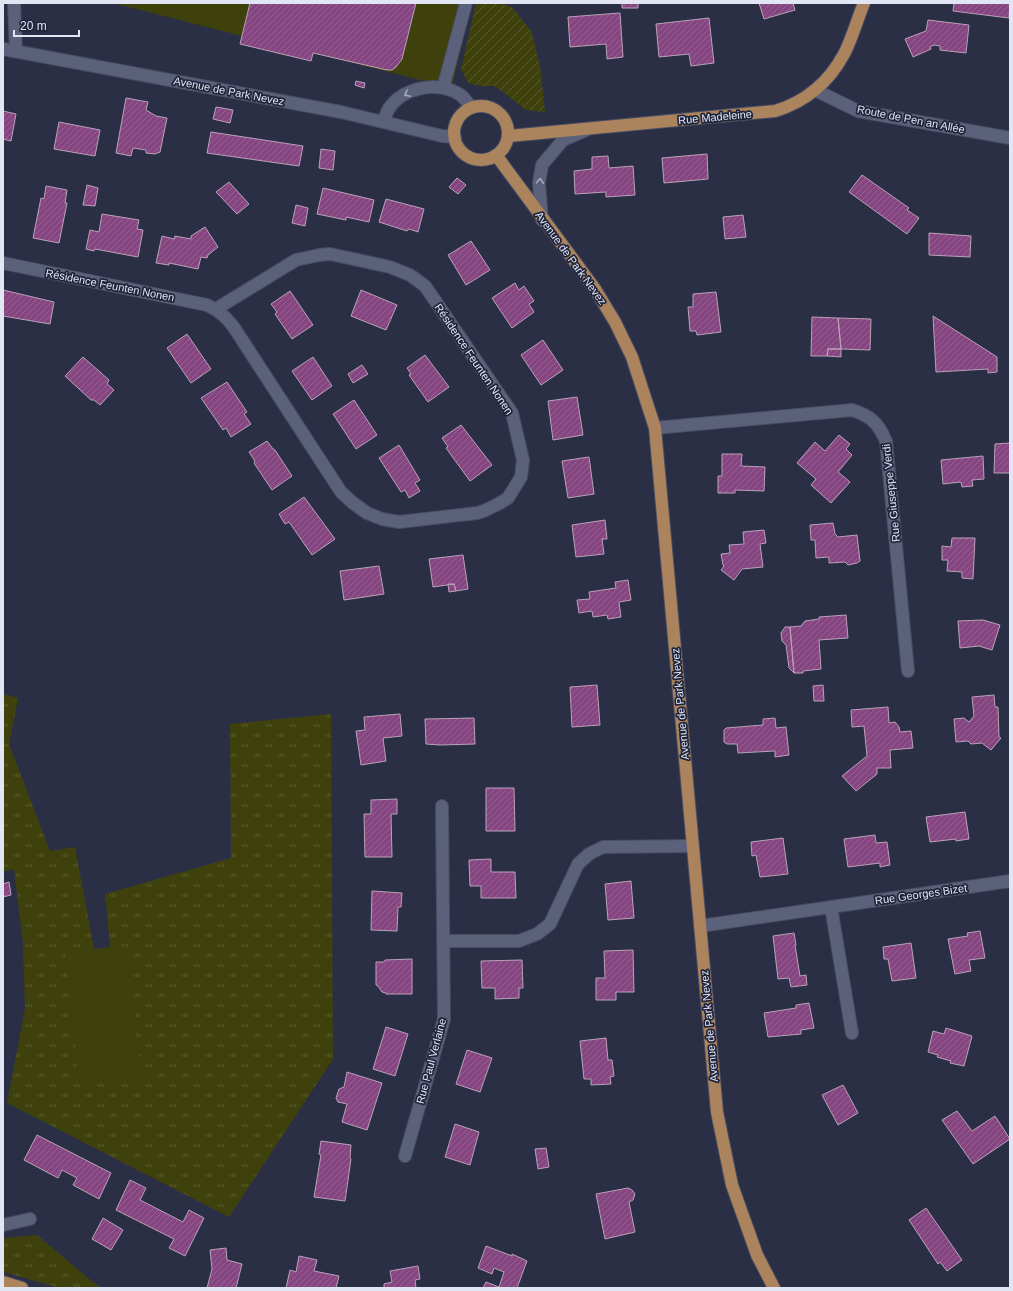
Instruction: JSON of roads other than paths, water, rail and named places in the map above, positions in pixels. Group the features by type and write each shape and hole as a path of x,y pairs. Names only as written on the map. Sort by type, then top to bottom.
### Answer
{"main road":[{"name":"Rue Madeleine","path":"509,136 775,111 789,107 815,90 836,66 844,54 864,3"},
{"path":"475,106 492,108 505,119 509,136 502,152 487,160 470,159 457,147 453,131 460,115 475,106"},
{"name":"Avenue de Park Nevez","path":"496,155 542,220 595,289 615,322 632,357 655,428 717,1112 732,1185 756,1255 774,1288"},
{"path":"3,1282 22,1288"}],"street":[{"path":"14,3 16,51"},
{"path":"443,88 466,3"},
{"name":"Avenue de Park Nevez","path":"3,49 341,112 442,136 455,137"},
{"path":"384,122 389,110 402,96 421,88 443,88 460,94 471,108"},
{"name":"Route de Pen an Allée","path":"815,90 858,111 1010,138"},
{"path":"542,220 539,183 542,165 563,140 591,128"},
{"name":"Résidence Feunten Nonen","path":"3,264 207,304 216,309 224,315 235,330 341,492 367,513 382,519 399,522 477,513 500,503 513,492 521,477 523,460 518,433 512,413 425,286 410,275 390,267 330,254 306,257 296,260 216,309"},
{"name":"Rue Giuseppe Verdi","path":"655,428 852,410 864,414 874,421 881,430 886,441 908,671"},
{"name":"Rue Paul Verlaine","path":"405,1156 444,1019 442,806"},
{"path":"443,941 519,941 537,934 550,924 578,864 589,854 603,847 693,846"},
{"name":"Rue Georges Bizet","path":"700,926 1010,881"},
{"path":"831,907 852,1033"},
{"path":"3,1225 30,1220"}]}
